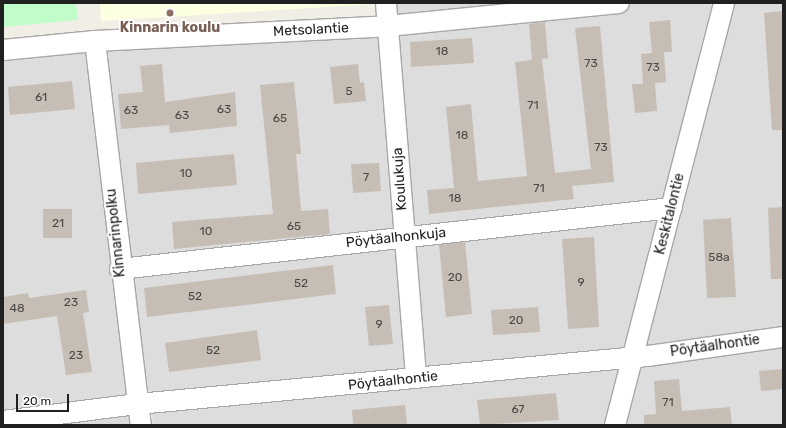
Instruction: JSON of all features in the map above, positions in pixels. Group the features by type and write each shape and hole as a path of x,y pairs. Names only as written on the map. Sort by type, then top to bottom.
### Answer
{"street":[{"name":"Koulukuja","path":"386,3 416,378"},
{"name":"Metsolantie","path":"3,50 95,41 388,26 619,3"},
{"name":"Keskitalontie","path":"615,425 635,355 724,3"},
{"name":"Kinnarinpolku","path":"95,41 120,269 141,425"},
{"name":"Pöytäalhonkuja","path":"120,269 672,208"},
{"name":"Pöytäalhontie","path":"3,422 138,404 416,378 635,355 783,337"}],"shaded area":[{"name":"Kinnarin koulu","path":"100,3 376,3 376,4 101,21"},
{"path":"394,3 783,3 783,425 153,425 103,48 396,31"},
{"path":"87,52 133,425 3,425 3,59"}],"green space":[{"path":"3,3 76,3 78,20 3,27"}],"building":[{"path":"783,11 783,130 772,130 764,13"},
{"path":"670,20 672,52 664,52 666,82 655,83 657,111 635,113 632,84 643,84 641,54 652,53 649,22"},
{"path":"545,22 548,58 542,59 555,173 591,169 575,28 600,26 614,182 572,186 574,199 429,214 427,190 454,188 446,107 471,104 478,181 527,176 515,62 532,60 529,24"},
{"path":"472,38 474,63 411,67 410,42"},
{"path":"162,64 165,102 235,92 237,126 170,133 169,125 121,129 118,94 143,92 140,66"},
{"path":"358,64 360,83 364,82 366,101 334,104 330,67"},
{"path":"72,81 75,109 10,115 8,87"},
{"path":"294,82 301,154 296,154 301,211 328,209 330,234 174,249 172,222 273,214 260,85"},
{"path":"234,154 237,185 138,194 136,163"},
{"path":"379,163 381,191 353,193 351,164"},
{"path":"783,207 783,279 771,279 768,208"},
{"path":"43,209 72,209 72,238 43,238"},
{"path":"731,218 736,297 707,298 703,220"},
{"path":"594,237 599,327 568,329 562,239"},
{"path":"465,242 472,314 446,317 439,245"},
{"path":"333,265 336,294 147,317 144,288"},
{"path":"86,290 89,312 83,313 92,372 66,375 57,316 3,324 3,297 28,293 29,298"},
{"path":"389,305 393,344 369,346 365,307"},
{"path":"538,307 540,332 493,335 491,310"},
{"path":"257,330 261,360 169,372 165,343"},
{"path":"783,369 783,389 761,391 759,371"},
{"path":"679,379 682,411 730,407 732,425 644,425 644,415 656,414 654,381"},
{"path":"556,393 559,420 480,425 477,400"},
{"path":"405,405 407,425 353,425 352,410"}],"place":[{"name":"Kinnarin koulu","path":"170,13"}]}
